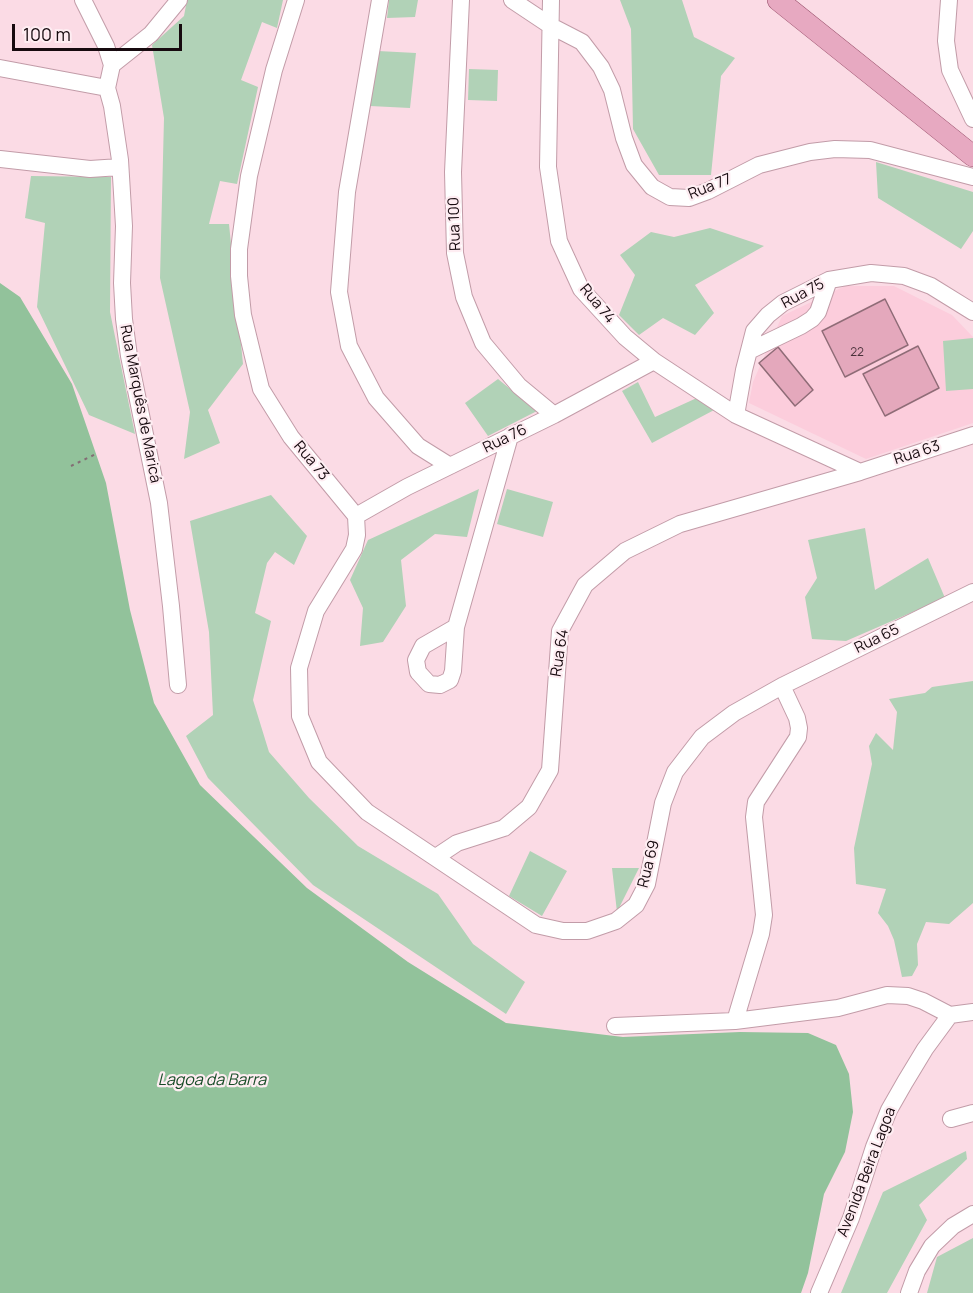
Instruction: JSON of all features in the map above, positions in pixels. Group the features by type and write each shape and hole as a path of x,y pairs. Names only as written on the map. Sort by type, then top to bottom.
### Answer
{"main road":[{"path":"779,0 973,156"}],"street":[{"path":"88,3 112,65 151,34 179,0"},
{"name":"Rua 73","path":"296,0 274,70 249,176 239,249 243,315 261,389 291,437 356,516"},
{"path":"380,0 347,192 339,292 350,346 376,398 418,446 450,466"},
{"name":"Rua 100","path":"461,0 453,172 455,253 464,297 483,343 519,386 554,415"},
{"name":"Rua 77","path":"512,0 551,26 582,42 602,67 612,90 624,138 634,165 652,187 670,197 689,198 759,165 835,148 870,150 973,177"},
{"name":"Rua 74","path":"551,0 548,167 559,241 581,289 625,337 654,361 736,415 860,472"},
{"path":"949,0 946,41 950,70 973,120"},
{"name":"Rua Marquês de Maricá","path":"112,65 107,88 112,106 120,167 124,226 122,283 124,320 129,356 159,502 178,685"},
{"path":"0,68 107,88"},
{"path":"0,159 90,169 120,167"},
{"name":"Rua 75","path":"736,415 754,331 783,303 829,280 871,273 904,276 931,286 973,312"},
{"path":"749,351 812,319 818,312 829,280"},
{"name":"Rua 76","path":"356,516 407,487 554,415 654,361"},
{"name":"Rua 63","path":"860,472 973,435"},
{"path":"456,627 510,436"},
{"name":"Rua 64","path":"436,857 457,843 504,828 530,807 550,770 560,631 585,585 625,551 680,524 860,472"},
{"path":"356,516 357,535 354,549 316,611 299,668 300,716 319,762 367,812 436,857"},
{"name":"Rua 65","path":"782,687 973,592"},
{"path":"735,1021 761,934 764,915 754,817 756,802 798,737 797,718 782,687"},
{"name":"Rua 69","path":"436,857 536,925 563,931 587,931 616,921 636,905 646,884 663,803 675,772 702,737 734,712 782,687"},
{"path":"615,1026 735,1021 838,1008 887,995 915,998 950,1016 973,1012"},
{"name":"Avenida Beira Lagoa","path":"819,1293 850,1218 889,1110 925,1049 950,1016"},
{"path":"951,1119 973,1113"},
{"path":"909,1293 917,1271 932,1246 953,1226 973,1214"}],"path":[{"path":"72,466 96,454"}],"shaded area":[{"path":"187,0 283,0 277,28 262,22 241,80 258,87 237,184 220,181 209,224 229,224 243,364 208,410 220,443 184,459 190,412 160,278 164,118 152,45 184,16"},
{"path":"389,0 418,0 415,17 387,18"},
{"path":"620,0 682,0 694,37 735,58 721,76 711,175 659,175 633,129 631,29"},
{"path":"378,51 416,53 410,108 370,106"},
{"path":"469,69 498,70 497,101 468,100"},
{"path":"876,162 973,192 973,231 961,249 878,198"},
{"path":"31,176 111,177 110,312 135,434 89,415 37,307 45,223 25,218"},
{"path":"710,228 764,246 695,285 714,313 695,335 663,318 639,335 619,315 635,275 620,255 651,232 674,237"},
{"path":"845,286 894,286 952,315 973,337 973,423 866,459 749,403 753,382 782,316"},
{"path":"973,338 973,389 946,391 943,341"},
{"path":"498,379 537,411 488,436 465,403"},
{"path":"638,382 655,417 699,397 716,409 652,443 622,391"},
{"path":"479,489 467,537 435,534 401,560 406,606 383,642 360,646 363,608 350,580 368,540"},
{"path":"507,489 553,502 543,537 497,524"},
{"path":"271,495 307,536 294,565 275,552 267,563 255,613 271,621 253,700 269,752 309,798 358,846 438,894 473,944 525,982 506,1014 313,885 208,778 186,736 213,715 209,632 190,521"},
{"path":"865,528 875,590 928,558 945,598 846,641 812,639 805,597 817,578 808,540"},
{"path":"973,681 973,903 949,924 926,922 917,944 918,965 912,976 902,977 894,940 888,926 878,913 886,889 856,884 854,848 872,764 869,746 876,733 893,750 897,712 889,699 925,693 932,687"},
{"path":"530,851 567,871 542,916 509,896"},
{"path":"612,868 639,868 617,912"},
{"path":"966,1151 967,1159 919,1205 927,1220 887,1293 841,1293 883,1192"},
{"path":"973,1238 973,1293 927,1293 937,1257"}],"water":[{"name":"Lagoa da Barra","path":"0,283 20,297 72,384 106,483 130,610 154,703 200,785 307,888 408,962 506,1023 623,1037 740,1032 808,1033 836,1045 849,1074 853,1112 845,1152 824,1194 808,1273 801,1293 0,1293"}],"building":[{"path":"885,299 908,345 845,377 822,331"},
{"path":"918,346 939,388 885,416 863,374"},
{"path":"778,347 813,390 795,406 759,363"}]}
